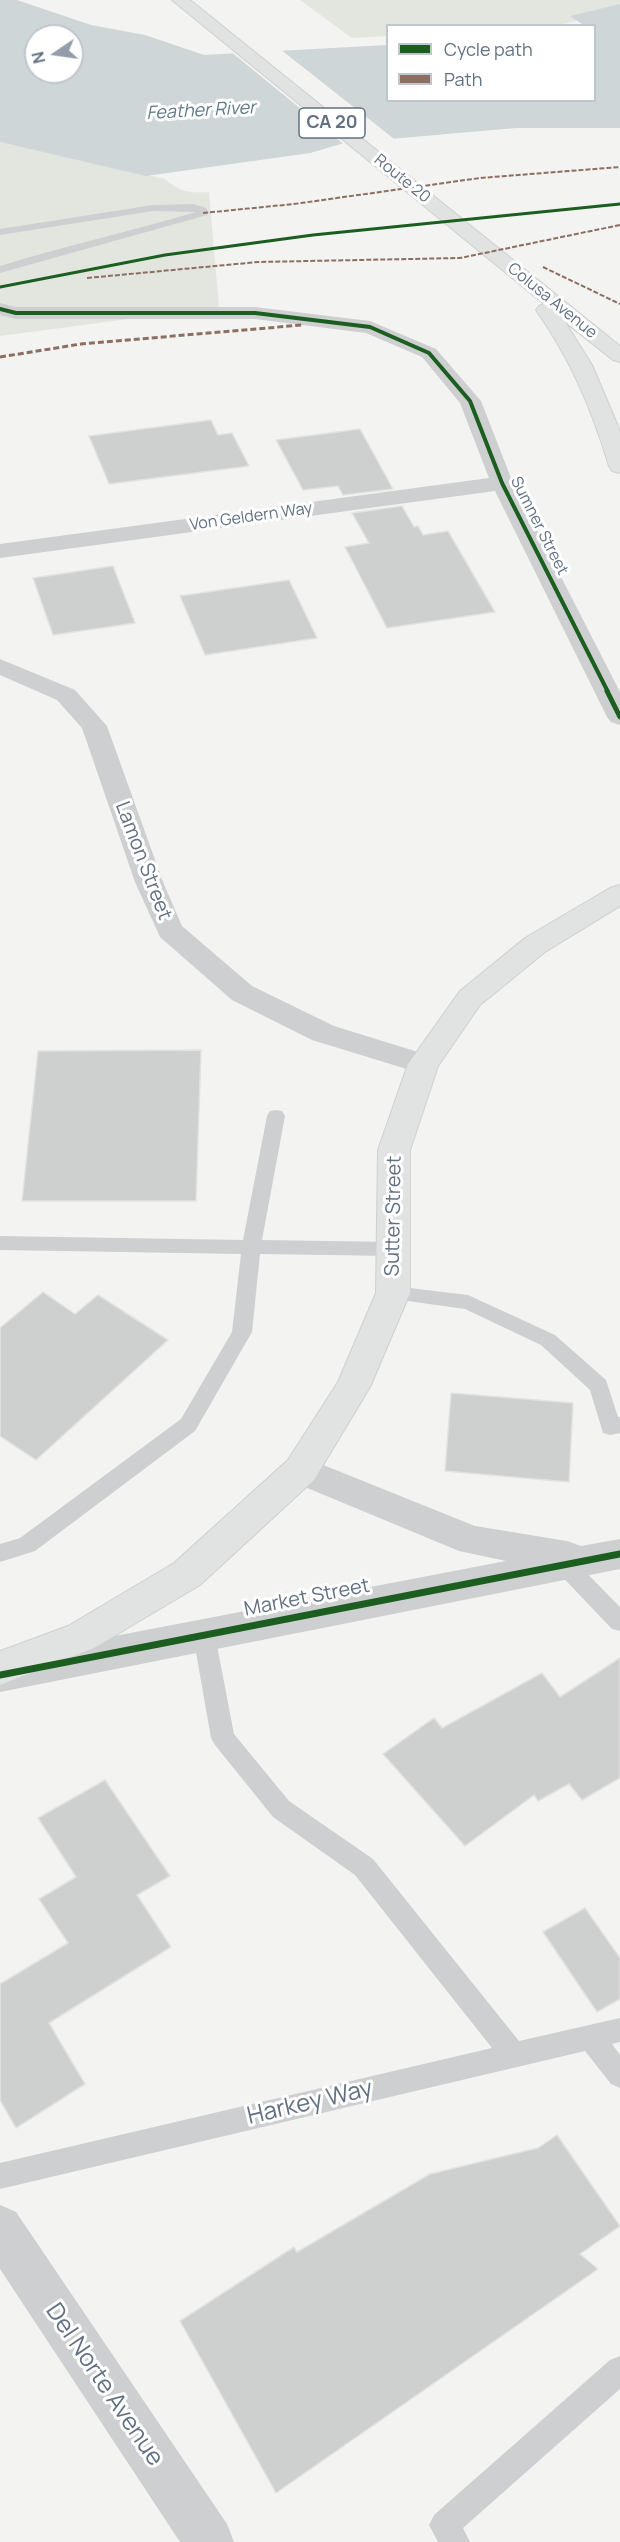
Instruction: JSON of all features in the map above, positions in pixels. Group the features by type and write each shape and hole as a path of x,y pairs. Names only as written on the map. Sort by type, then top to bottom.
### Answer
{"main road":[{"name":"Route 20","path":"180,0 484,246"},
{"path":"206,0 298,73"},
{"name":"Route 20","path":"418,168 510,241"},
{"name":"Colusa Avenue","path":"510,241 611,320"},
{"name":"Colusa Avenue","path":"484,246 620,356"},
{"path":"508,265 549,314 579,359 604,414 620,466"},
{"name":"Sutter Street","path":"301,1470 353,1387 393,1293 394,1150 423,1064 470,998 535,945 620,894"},
{"path":"0,1668 81,1637 187,1574 301,1470"}],"street":[{"name":"Sumner Street","path":"0,309 16,313 255,313 370,327 429,353 470,401 502,483 620,717"},
{"name":"Von Geldern Way","path":"0,551 502,483"},
{"name":"Lamon Street","path":"0,666 66,695 94,726 149,882 170,931 242,993 324,1033 423,1064"},
{"name":"Market Street","path":"301,1470 472,1540 559,1559"},
{"name":"Market Street","path":"0,1675 204,1635 559,1559 620,1552"},
{"name":"Del Norte Avenue","path":"0,2228 208,2542"}],"lane":[{"path":"0,232 153,208 194,207 202,210 203,213 133,234 41,256 0,270"},
{"path":"0,1553 27,1545 188,1425 242,1332 251,1246 276,1116"},
{"path":"0,1243 393,1249"},
{"path":"393,1293 468,1302 548,1340 599,1386 610,1427 620,1425"},
{"path":"559,1559 620,1622"},
{"path":"204,1635 223,1738 281,1809 364,1867 514,2055"},
{"name":"Harkey Way","path":"0,2176 620,2030"},
{"path":"590,2037 620,2075"},
{"path":"455,2542 444,2526 620,2370"}],"shaded area":[{"path":"300,0 620,0 620,11 563,24 386,24 386,36 352,38"},
{"path":"0,142 165,179 175,187 186,191 209,192 219,307 0,336"}],"water":[{"name":"Feather River","path":"0,0 17,0 91,25 145,35 204,55 386,45 386,102 596,102 596,24 582,24 570,16 620,4 620,128 516,128 344,143 310,153 146,176 0,142"}],"pier":[{"path":"280,49 398,142 346,146 230,51"}],"building":[{"path":"211,420 218,435 232,433 249,466 109,484 89,436"},
{"path":"360,429 393,489 343,495 338,486 303,490 276,440"},
{"path":"402,506 414,527 418,526 423,535 448,531 495,612 387,628 345,547 369,543 352,513"},
{"path":"113,566 135,623 53,635 33,578"},
{"path":"289,580 317,638 205,655 180,596"},
{"path":"201,1050 196,1201 22,1201 38,1051"},
{"path":"43,1292 75,1314 98,1295 168,1340 36,1460 0,1436 0,1328"},
{"path":"451,1393 573,1403 569,1482 445,1471"},
{"path":"620,1658 620,1778 582,1800 569,1784 538,1801 534,1795 465,1846 383,1754 434,1718 442,1728 542,1673 560,1697"},
{"path":"105,1780 170,1876 137,1895 171,1947 49,2023 85,2084 16,2128 0,2100 0,1984 68,1943 39,1899 76,1877 38,1818"},
{"path":"585,1908 620,1958 620,1999 597,2012 543,1932"},
{"path":"557,2135 620,2226 580,2254 598,2269 276,2493 180,2321 294,2247 297,2252 430,2174 538,2148"}],"marked path":[{"path":"203,213 294,204 480,178 620,167"},
{"path":"87,278 258,262 460,258 620,225"},
{"path":"543,267 620,304"},
{"path":"0,357 81,344 302,325"}],"cycle path":[{"path":"0,287 165,255 313,235 620,204"},
{"path":"0,309 16,313 255,313 370,327 429,353 470,401 502,483 620,717"},
{"path":"0,1675 620,1554"}]}
